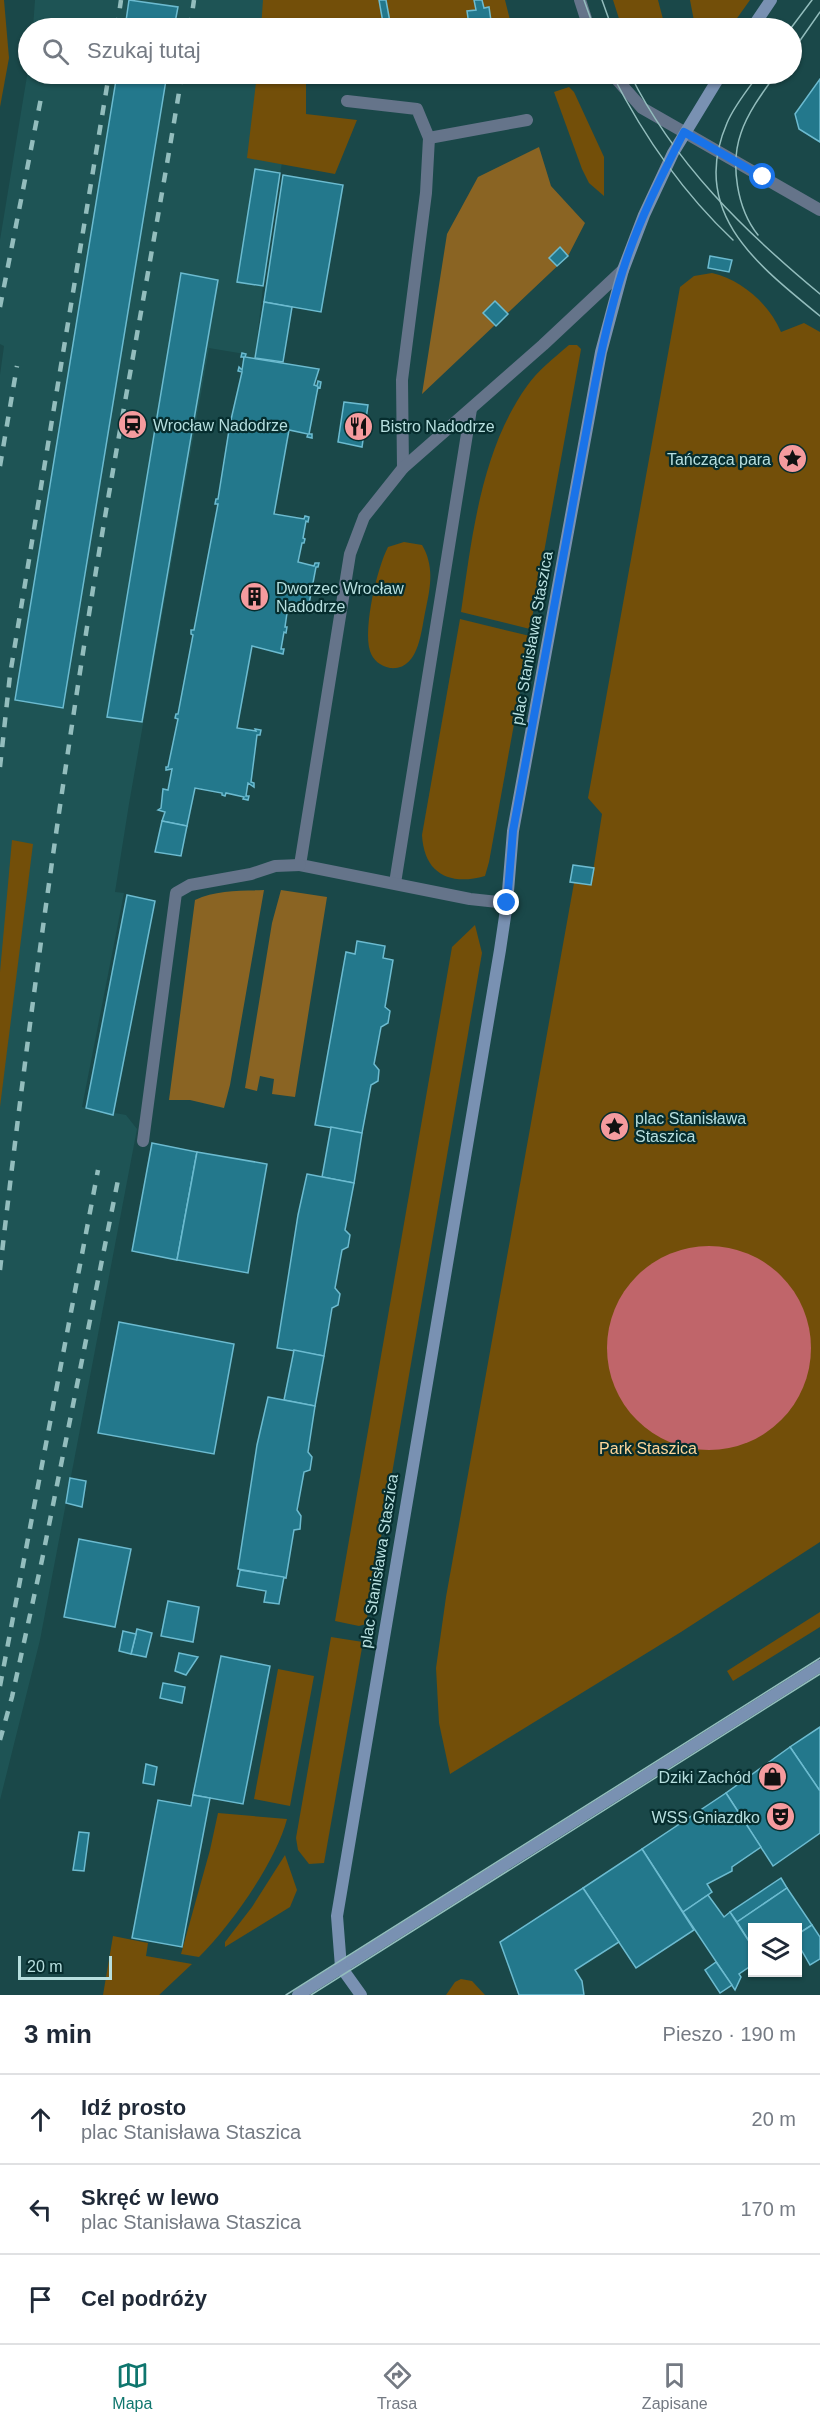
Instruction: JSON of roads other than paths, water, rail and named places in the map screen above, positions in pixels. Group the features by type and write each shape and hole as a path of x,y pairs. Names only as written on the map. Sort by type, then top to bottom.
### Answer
{"street":[{"path":"580,0 586,18"},
{"path":"759,18 771,0"},
{"path":"621,84 642,108 820,210"},
{"name":"plac Stanisława Staszica","path":"341,1967 337,1916 507,903 513,831 600,352 623,270 644,215 684,132 715,84"},
{"path":"346,101 417,109 429,138 426,193 402,380 403,468"},
{"path":"429,138 527,120"},
{"path":"300,865 350,554 363,517 403,468 543,345 623,270"},
{"path":"395,883 471,409"},
{"path":"143,1141 176,893 190,885 251,874 275,866 300,865 470,899 507,903"},
{"path":"298,1995 820,1666"},
{"path":"341,1967 361,1995"}],"tram line":[{"path":"584,0 590,18"},
{"path":"602,0 608,18"},
{"path":"798,18 812,0"},
{"path":"802,38 820,12"},
{"path":"617,84 665,162 697,203 733,240"},
{"path":"636,84 668,137 713,194 764,246 820,294"},
{"path":"752,84 727,123 717,155 716,184 723,210 736,234 753,257 820,316"},
{"path":"758,235 740,199 736,158 741,133 748,117 769,84"},
{"path":"286,1995 820,1658"},
{"path":"311,1995 820,1674"}],"railway":[{"path":"118,18 121,0"},
{"path":"191,18 194,0"},
{"path":"0,767 10,675 107,84"},
{"path":"0,1270 20,1099 80,674 180,84"},
{"path":"0,307 42,93"},
{"path":"0,466 17,366"},
{"path":"0,1686 98,1170"},
{"path":"0,1740 12,1697 42,1560 119,1175"}],"place":[{"name":"Wrocław Nadodrze","path":"132,425"},
{"name":"Bistro Nadodrze","path":"359,426"},
{"name":"Tańcząca para","path":"792,459"},
{"name":"Dworzec Wrocław Nadodrze","path":"255,597"},
{"name":"plac Stanisława Staszica","path":"614,1127"},
{"name":"Dziki Zachód","path":"772,1777"},
{"name":"WSS Gniazdko","path":"781,1817"}],"park label":[{"name":"Park Staszica","path":"648,1448"}]}
